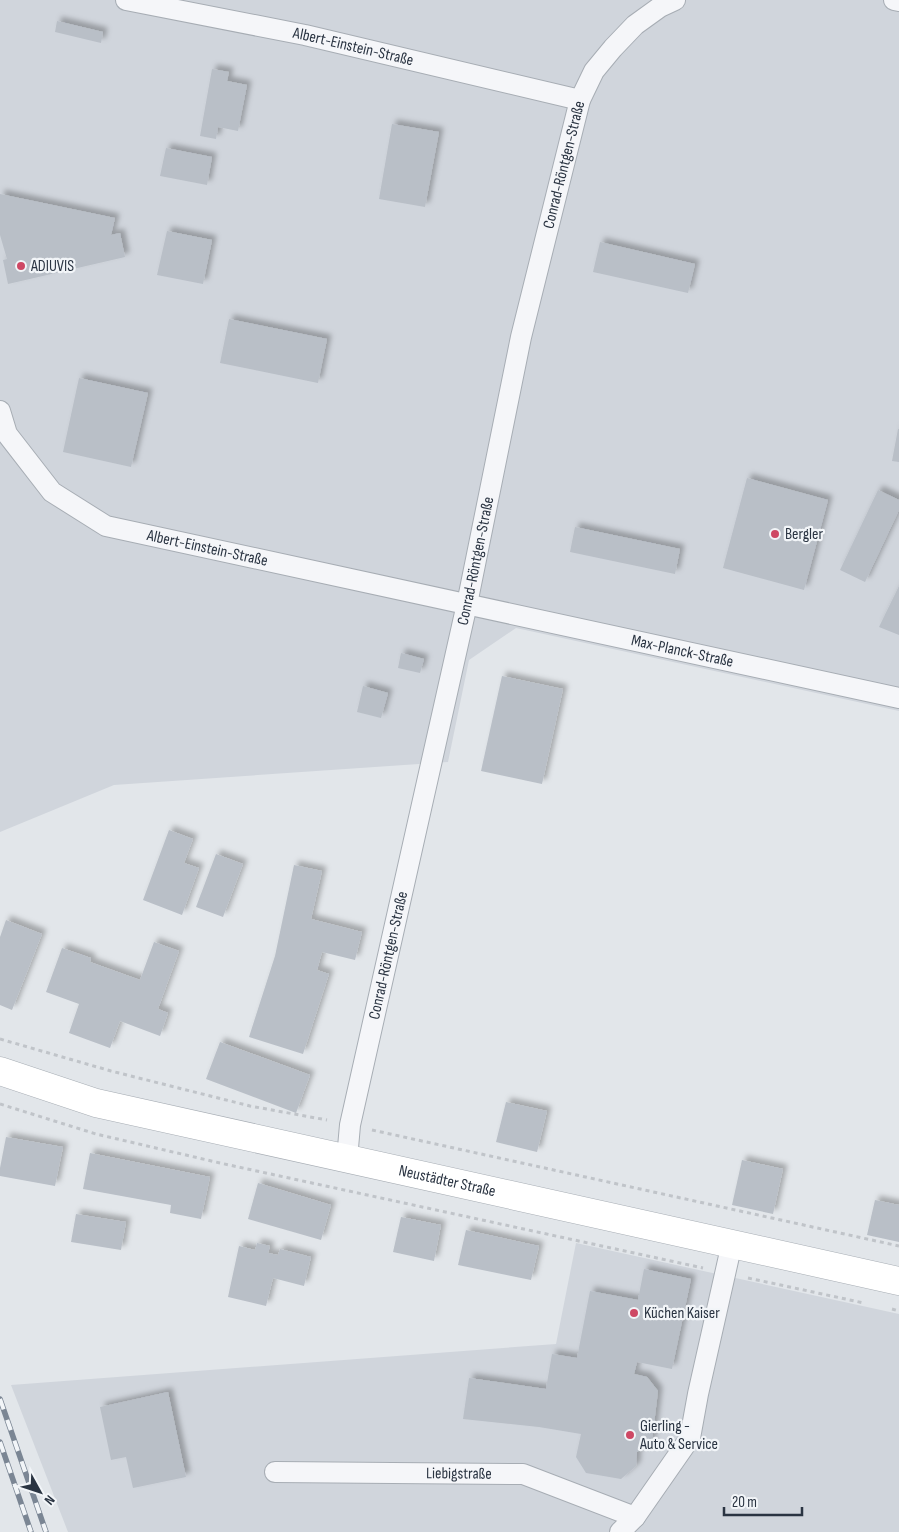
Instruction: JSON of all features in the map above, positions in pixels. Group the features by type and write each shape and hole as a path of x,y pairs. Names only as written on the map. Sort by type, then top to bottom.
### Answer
{"main road":[{"name":"Neustädter Straße","path":"0,1071 96,1103 899,1281"}],"street":[{"name":"Albert-Einstein-Straße","path":"126,0 305,35 580,100"},
{"name":"Conrad-Röntgen-Straße","path":"347,1159 350,1125 467,604 521,337 580,100 594,71 613,48 635,25 660,7 675,0"},
{"path":"894,0 899,1"},
{"name":"Albert-Einstein-Straße","path":"0,411 7,434 52,492 106,526 467,604"},
{"name":"Max-Planck-Straße","path":"467,604 899,698"},
{"path":"620,1532 635,1517 690,1438 732,1243"},
{"name":"Liebigstraße","path":"275,1472 523,1474 635,1517"}],"path":[{"path":"0,1039 111,1071 250,1106 350,1125 899,1246"},
{"path":"0,1104 96,1134 726,1274 870,1304"},
{"path":"889,1308 899,1311"}],"shaded area":[{"path":"0,0 899,0 899,711 516,628 469,660 448,762 114,785 0,832"},
{"path":"576,1243 899,1314 899,1532 68,1532 11,1385 556,1344"}],"building":[{"path":"57,21 103,32 101,43 55,32"},
{"path":"212,69 229,72 227,81 247,85 238,131 218,127 216,139 200,136"},
{"path":"392,124 439,132 425,207 379,199"},
{"path":"166,148 212,157 207,185 160,176"},
{"path":"0,194 115,218 111,235 120,233 125,257 8,284 3,260 7,259 0,235"},
{"path":"167,231 212,240 203,284 157,275"},
{"path":"600,242 695,264 688,293 593,272"},
{"path":"229,319 327,339 318,383 220,363"},
{"path":"79,378 148,393 131,467 63,452"},
{"path":"899,429 899,462 892,461"},
{"name":"Bergler","path":"747,478 828,500 804,590 723,568"},
{"path":"878,490 899,500 899,510 865,582 840,570"},
{"path":"575,527 680,549 675,574 570,552"},
{"path":"899,586 899,635 879,627"},
{"path":"401,653 424,659 420,673 398,668"},
{"path":"502,676 563,689 542,784 481,771"},
{"path":"363,686 388,693 381,718 357,712"},
{"path":"169,830 193,839 184,863 199,868 182,915 143,900"},
{"path":"216,854 243,864 223,917 196,907"},
{"path":"294,865 322,871 311,919 362,932 355,960 322,952 317,970 329,974 303,1054 249,1037 275,956"},
{"path":"6,920 42,934 12,1010 0,1005 0,937"},
{"path":"154,942 179,951 158,1009 168,1013 160,1036 120,1021 110,1048 69,1033 79,1004 46,992 62,948 91,958 90,962 140,980"},
{"path":"220,1042 310,1075 296,1113 206,1079"},
{"path":"506,1102 547,1111 537,1152 496,1142"},
{"path":"6,1137 63,1147 55,1186 0,1176"},
{"path":"90,1153 210,1177 201,1219 170,1213 171,1205 83,1189"},
{"path":"742,1160 783,1169 773,1214 732,1205"},
{"path":"258,1183 331,1205 321,1240 248,1219"},
{"path":"875,1200 899,1205 899,1242 867,1235"},
{"path":"76,1214 126,1222 121,1250 71,1242"},
{"path":"401,1217 441,1225 434,1261 393,1252"},
{"path":"466,1230 539,1246 531,1280 458,1265"},
{"path":"257,1243 270,1246 268,1253 278,1255 280,1249 311,1257 304,1286 273,1278 266,1306 228,1297 239,1246 255,1250"},
{"path":"644,1269 691,1279 672,1369 637,1362 634,1374 647,1377 658,1391 652,1441 637,1452 636,1466 621,1479 586,1473 576,1457 581,1434 539,1427 463,1419 469,1378 546,1389 552,1354 577,1358 590,1291 638,1300"},
{"path":"168,1392 186,1477 133,1488 126,1457 111,1460 100,1407"}],"railway":[{"path":"0,1399 46,1532"},
{"path":"0,1442 31,1532"}],"place":[{"name":"ADIUVIS","path":"21,266"},
{"name":"Bergler","path":"775,534"},
{"name":"Küchen Kaiser","path":"634,1313"},
{"name":"Gierling - Auto & Service","path":"630,1435"}]}
